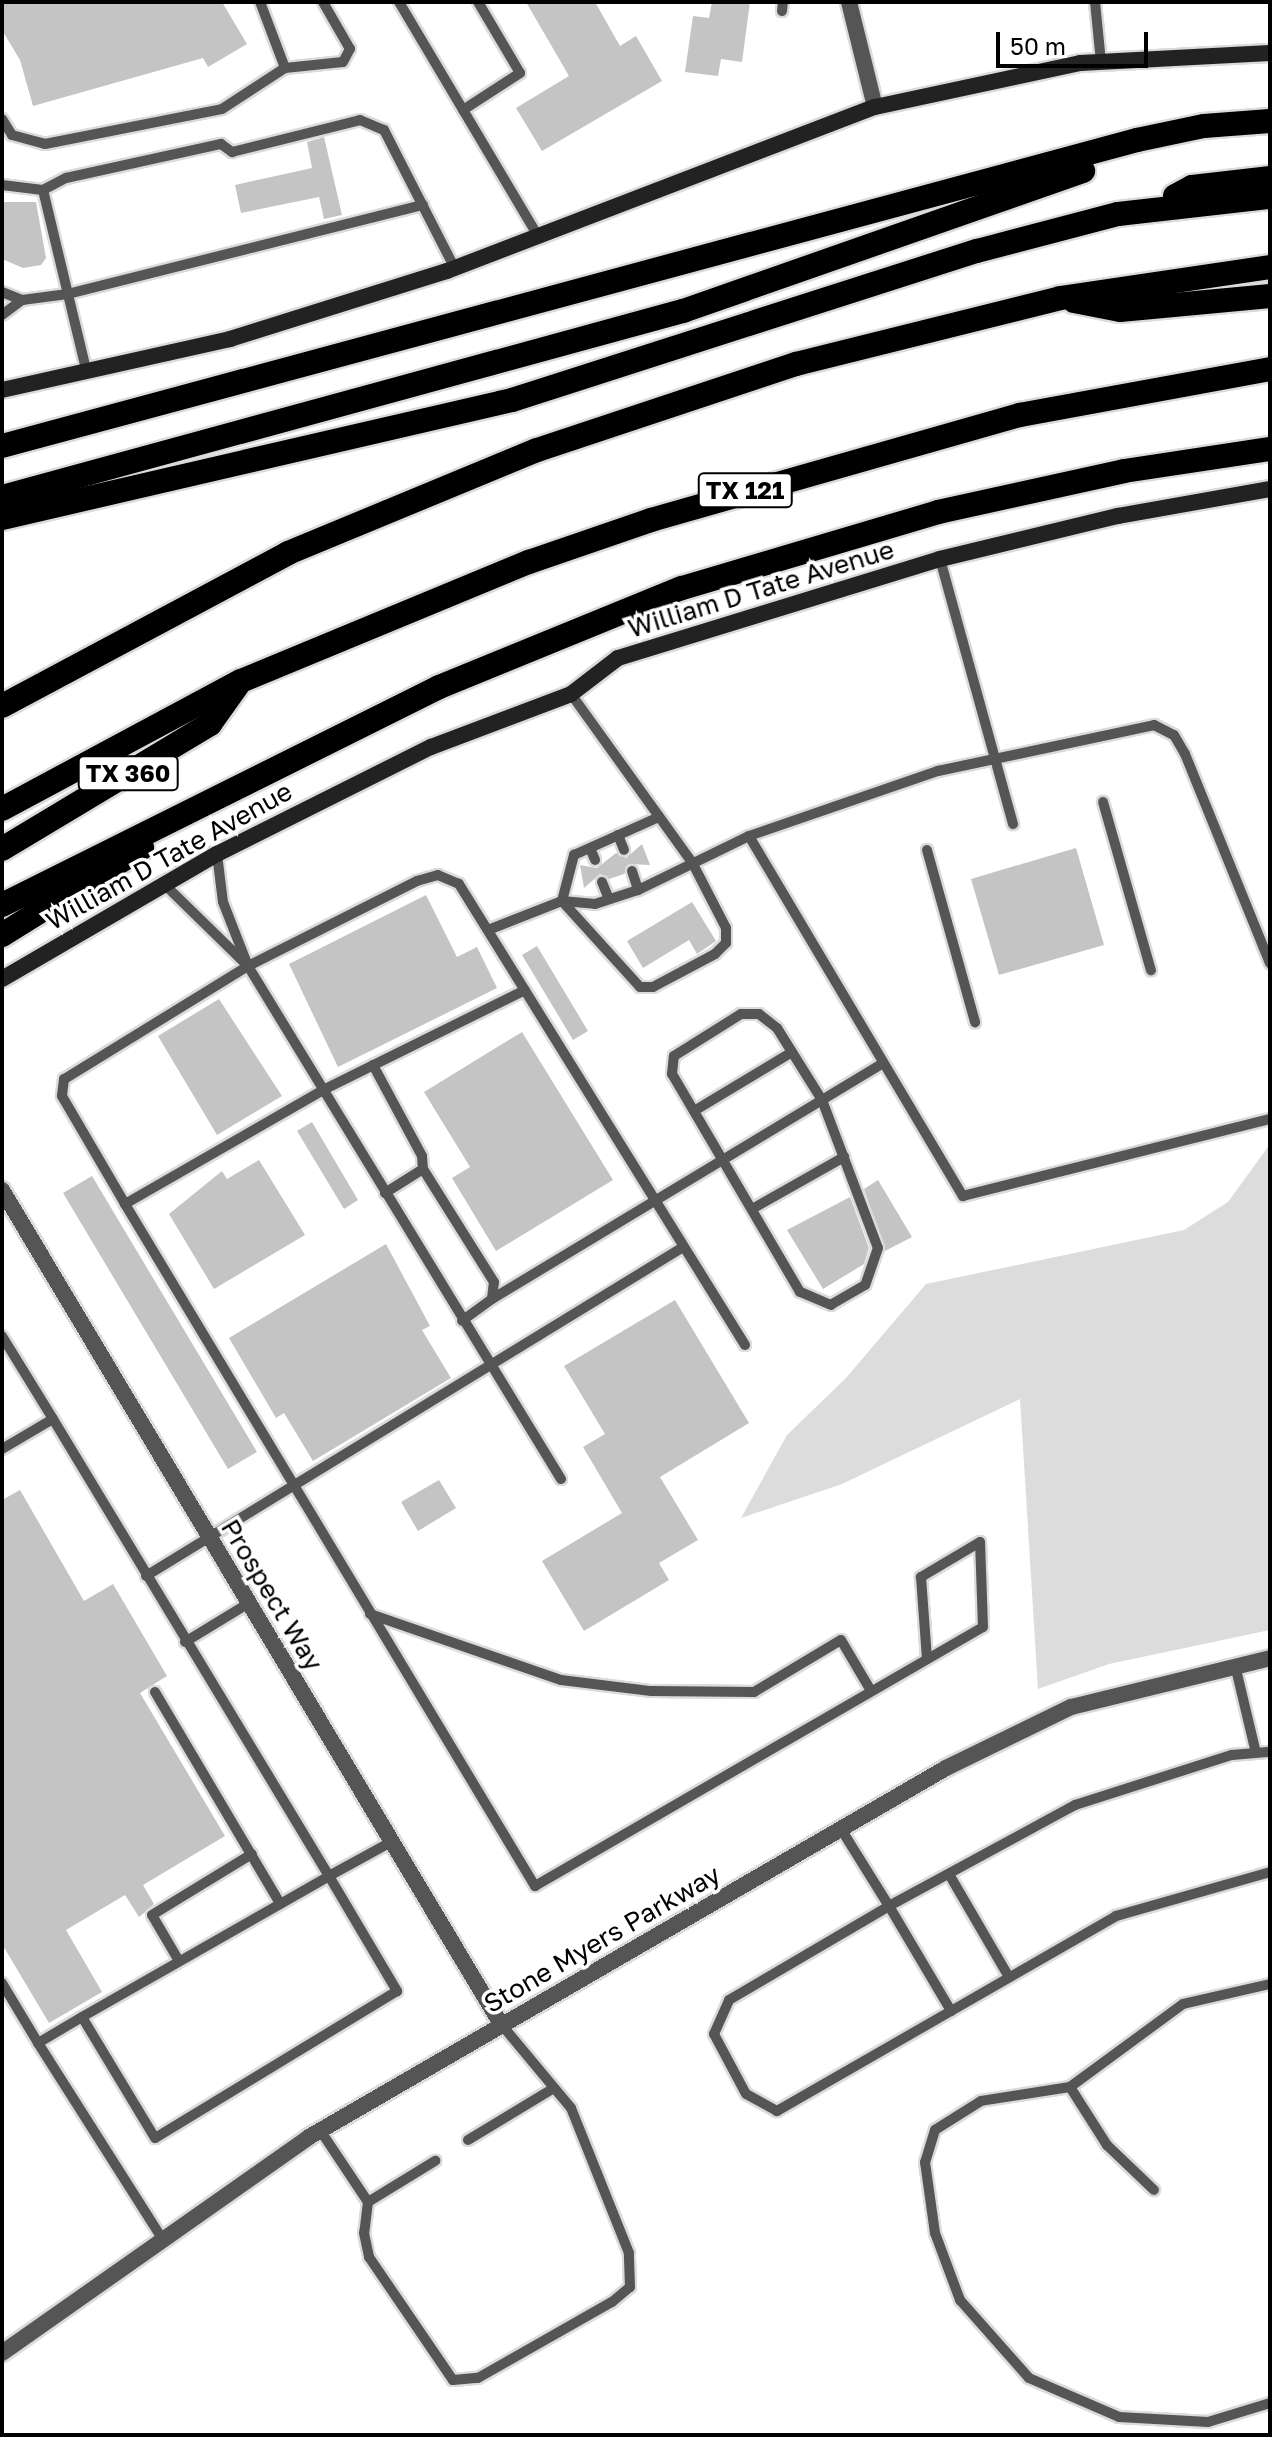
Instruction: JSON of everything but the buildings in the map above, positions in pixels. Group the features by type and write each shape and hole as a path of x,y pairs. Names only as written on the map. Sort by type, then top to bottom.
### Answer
{"highway":[{"path":"2,446 1137,140 1204,126 1270,121"},
{"path":"2,497 683,311 993,200 1242,125"},
{"path":"1156,207 1192,187 1270,178"},
{"path":"2,518 512,400 977,251 1156,207 1270,197"},
{"path":"2,706 288,553 537,450 796,364 1060,298 1270,267"},
{"path":"1060,298 1120,310 1270,296"},
{"name":"TX 121","path":"2,809 241,681 529,562 800,473 1020,415 1270,369"},
{"path":"2,905 439,687 682,588 938,512 1124,471 1270,449"},
{"name":"TX 360","path":"2,849 210,724 241,681"},
{"path":"2,935 155,840 168,821"}],"main road":[{"path":"2,390 87,374 230,339 454,267 536,233 875,107 981,80 1101,62 1270,53"},
{"name":"William D Tate Avenue","path":"2,979 217,854 431,747 571,694 618,658 940,559 1118,516 1270,489"}],"street":[{"path":"849,2 875,107"},
{"name":"Prospect Way","path":"2,1190 501,2024"},
{"name":"Stone Myers Parkway","path":"2,2353 161,2237 320,2130 841,1829 1071,1707 1270,1658"}],"lane":[{"path":"260,2 285,68"},
{"path":"2,119 12,135 45,144 222,109 285,68 343,62 350,49 323,2"},
{"path":"399,2 536,233"},
{"path":"463,110 520,73 478,2"},
{"path":"1095,2 1101,62"},
{"path":"2,185 43,190 97,171 221,144 232,152 360,120 384,130 454,267"},
{"path":"43,190 87,374"},
{"path":"2,292 22,300 68,294 423,205"},
{"path":"2,315 22,300"},
{"path":"940,559 1013,824"},
{"path":"571,694 693,864 726,928 726,943 653,987 640,987 620,972 562,901 566,869 574,855 659,817"},
{"path":"488,930 562,901 609,899 638,890 749,836 994,756 1154,725 1174,735 1270,963"},
{"path":"1103,802 1151,970"},
{"path":"618,835 624,850"},
{"path":"749,836 963,1196 1270,1119"},
{"path":"590,848 595,860"},
{"path":"927,850 975,1022"},
{"path":"217,854 223,902 248,966 489,1366 561,1479"},
{"path":"632,871 638,890"},
{"path":"745,1345 459,884 438,875 248,966 64,1079 62,1096 125,1204 293,1489 535,1886 983,1627 980,1542 921,1577 927,1659"},
{"path":"602,882 609,899"},
{"path":"163,883 248,966"},
{"path":"125,1204 323,1090 525,990"},
{"path":"741,1014 759,1014 792,1052 822,1100 878,1248 876,1267 865,1285 831,1305 800,1292 672,1074 674,1056 741,1014"},
{"path":"694,1111 792,1052"},
{"path":"462,1321 492,1299 883,1063"},
{"path":"373,1065 422,1156 423,1169 494,1282 492,1299"},
{"path":"752,1209 844,1157"},
{"path":"385,1193 423,1169"},
{"path":"146,1576 293,1489 683,1247"},
{"path":"2,1336 397,1991 155,2138 82,2017"},
{"path":"2,1449 53,1419"},
{"path":"185,1642 249,1603"},
{"path":"368,1613 561,1680 651,1691 754,1692 841,1640 871,1691"},
{"path":"1235,1665 1256,1753"},
{"path":"155,1692 280,1903"},
{"path":"1270,1752 1256,1753 1075,1805 889,1906 729,2000 714,2034 746,2094 777,2111 1116,1916 1270,1872"},
{"path":"841,1829 951,2011"},
{"path":"38,2043 393,1841"},
{"path":"179,1961 152,1915 252,1854"},
{"path":"949,1874 1009,1977"},
{"path":"2,1983 161,2237"},
{"path":"1270,1984 1183,2004 1070,2087 981,2101 935,2130 925,2162 935,2233 960,2300 1029,2378 1119,2417 1208,2422 1270,2403"},
{"path":"320,2130 368,2202 364,2233 369,2257 453,2380 478,2378 612,2302 630,2287 629,2253 571,2108 501,2024"},
{"path":"1070,2087 1107,2145 1154,2190"},
{"path":"468,2140 554,2088"},
{"path":"368,2202 435,2161"},
{"path":"1201,2435 1208,2422"}],"shaded area":[{"path":"1270,1144 1270,1630 1109,1664 1038,1689 1020,1399 842,1484 741,1518 787,1435 846,1378 926,1284 1184,1230 1228,1202"}]}
